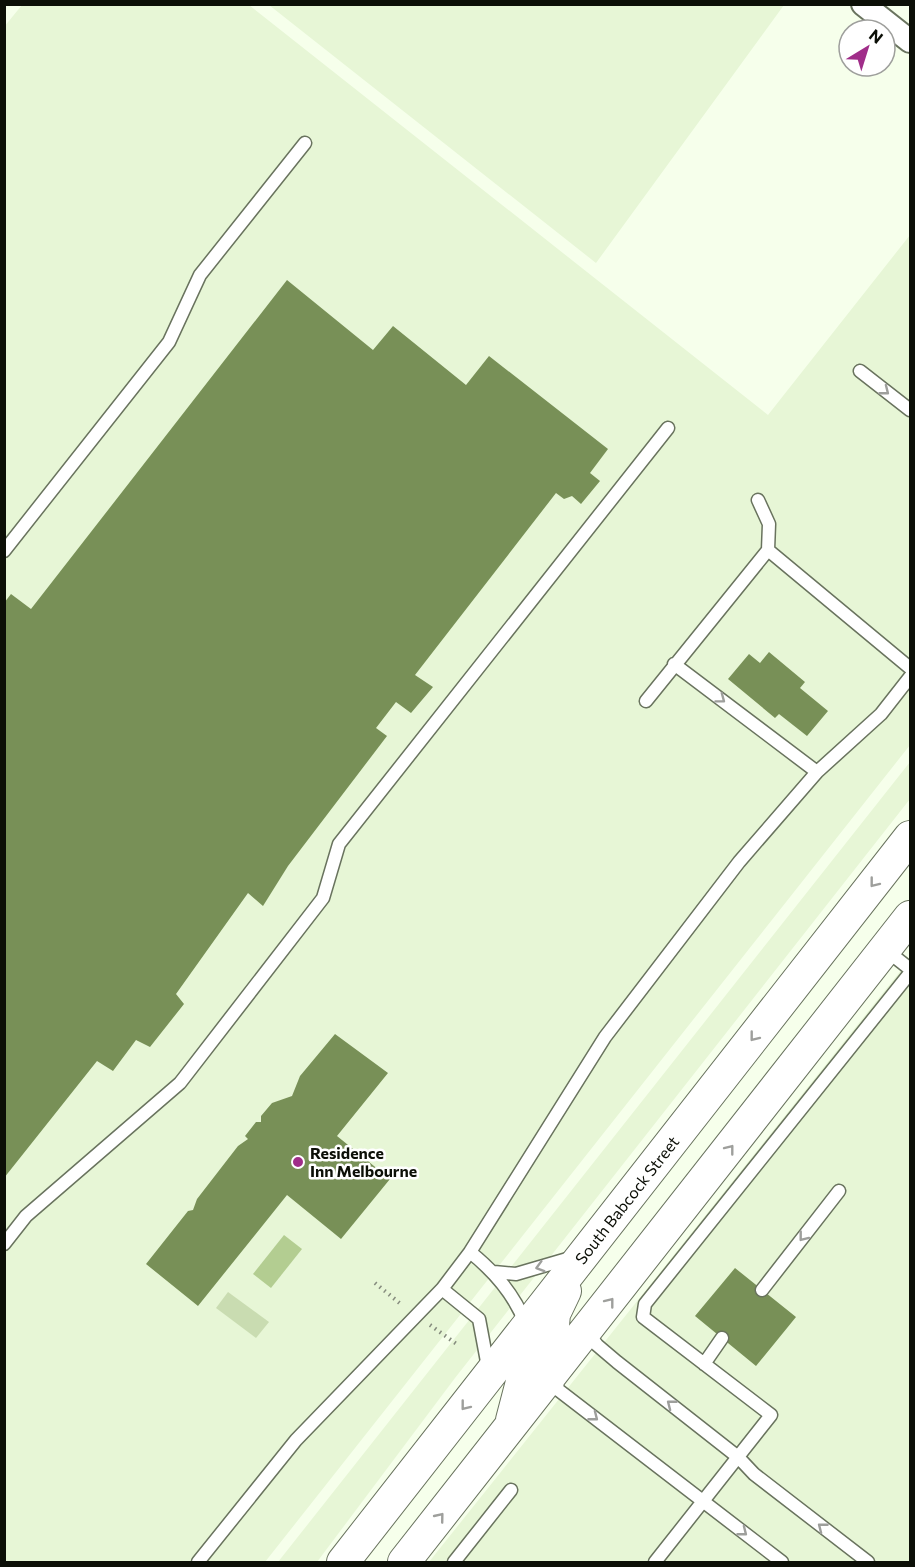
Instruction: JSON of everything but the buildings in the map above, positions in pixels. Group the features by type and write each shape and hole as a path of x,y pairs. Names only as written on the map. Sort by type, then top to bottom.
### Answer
{"main road":[{"name":"South Babcock Street","path":"343,1563 910,837"},
{"path":"404,1563 910,917"},
{"path":"548,1382 554,1314 585,1253"},
{"path":"508,1432 528,1359 527,1327"}],"street":[{"path":"863,4 910,42"}],"lane":[{"path":"4,551 169,342 200,275 305,143"},
{"path":"860,371 910,411"},
{"path":"4,1244 26,1216 180,1083 323,898 339,844 668,428"},
{"path":"646,701 768,550 769,524 758,500"},
{"path":"768,550 910,668"},
{"path":"674,664 817,772"},
{"path":"198,1563 296,1440 442,1289 470,1252 605,1036 740,862 817,772 881,714 910,677"},
{"path":"655,1563 771,1415 643,1317 645,1304 910,971 885,950"},
{"path":"762,1290 839,1191"},
{"path":"470,1252 494,1272 518,1302 527,1327"},
{"path":"494,1272 516,1274 585,1253"},
{"path":"442,1289 479,1318 490,1375"},
{"path":"587,1332 617,1362 868,1563"},
{"path":"704,1364 722,1338"},
{"path":"548,1382 782,1563"},
{"path":"454,1563 512,1490"}],"shaded area":[{"path":"22,5 249,5 768,415 910,235 910,745 265,1562 5,1562 4,27"},
{"path":"269,5 784,5 596,263"},
{"path":"910,762 910,799 455,1378 317,1562 278,1562"},
{"path":"910,959 910,1562 429,1562"},
{"path":"284,1235 302,1249 271,1288 253,1274"},
{"path":"228,1292 269,1322 256,1338 216,1308"}],"place":[{"name":"Residence Inn Melbourne","path":"298,1162"}]}
